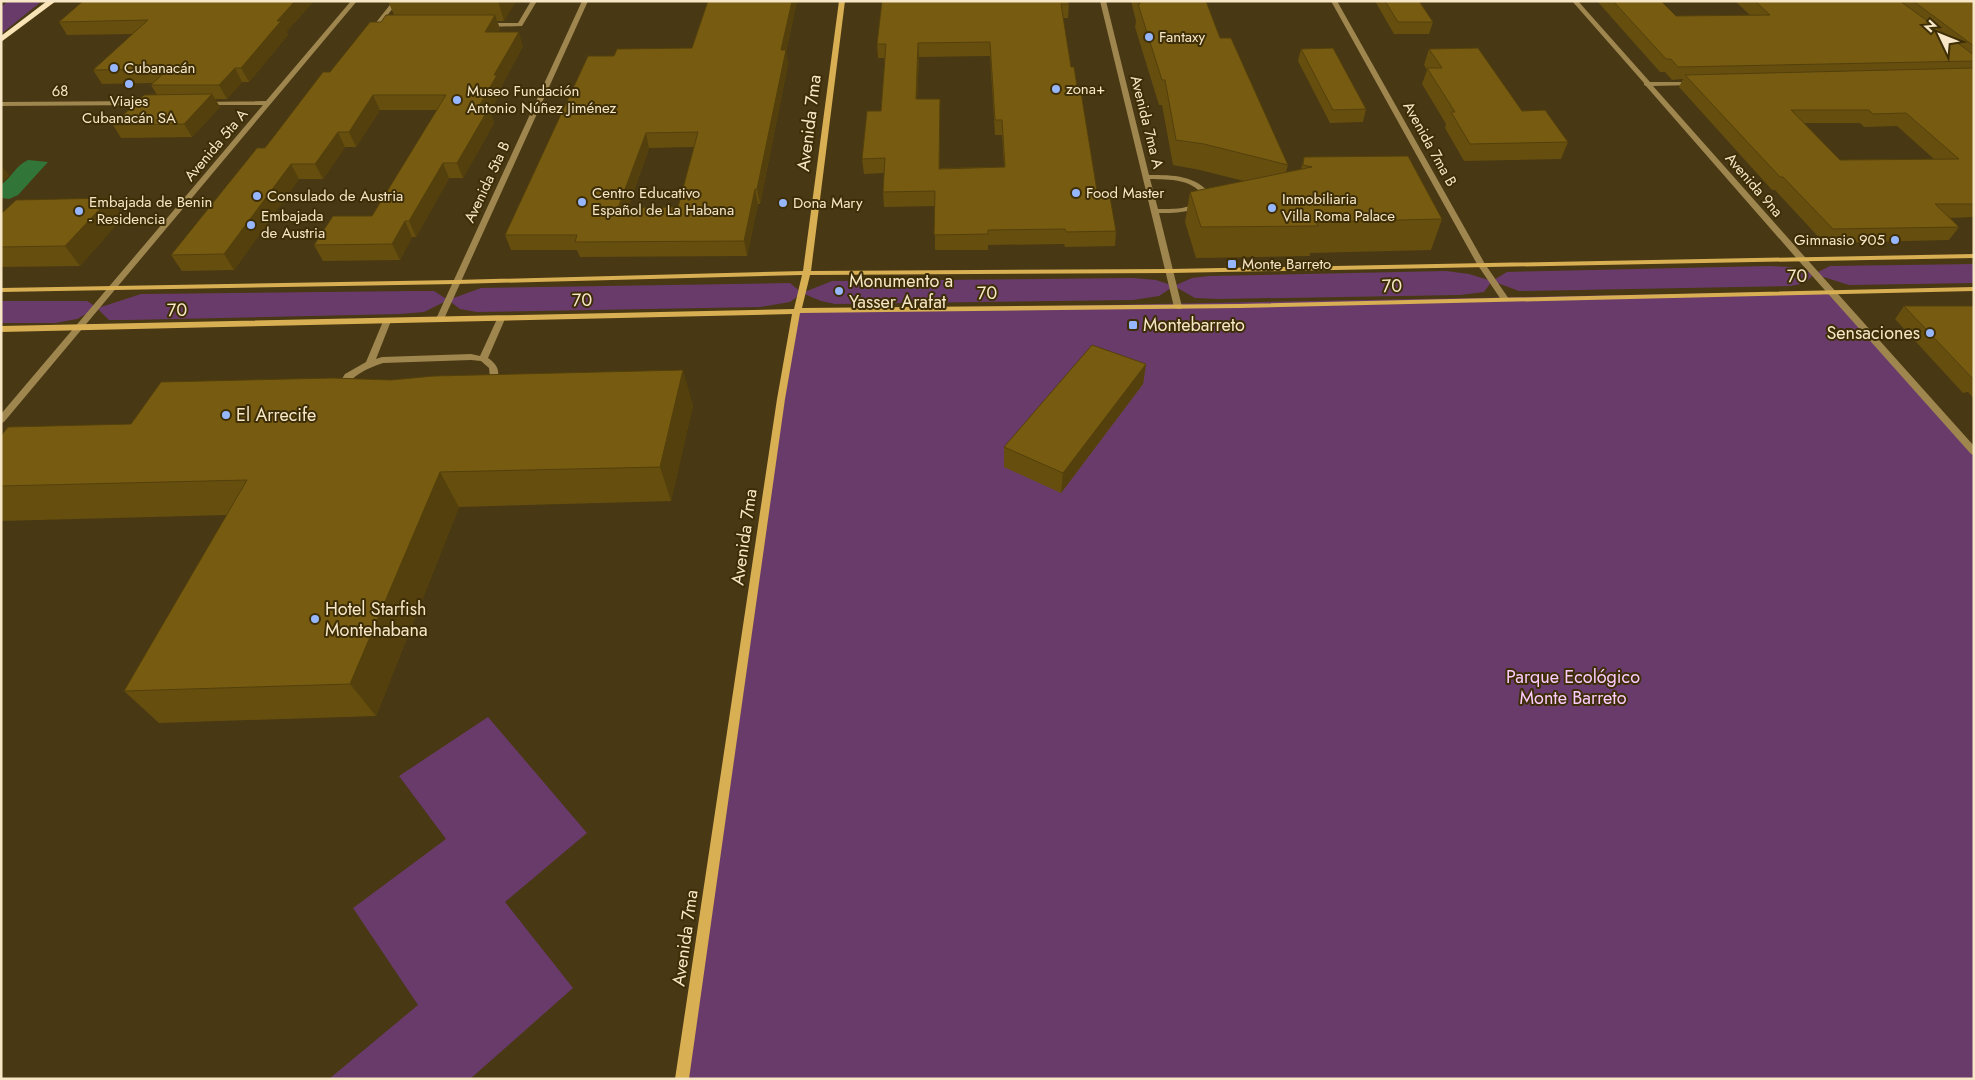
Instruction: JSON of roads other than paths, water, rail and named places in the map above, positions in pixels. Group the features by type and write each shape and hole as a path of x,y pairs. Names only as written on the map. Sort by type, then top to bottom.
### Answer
{"highway":[{"path":"1,40 52,1"}],"main road":[{"name":"Avenida 7ma","path":"682,1079 781,399 806,272 842,1"},
{"name":"70","path":"1,290 456,282 806,272 1171,271 1974,256"},
{"name":"70","path":"1,329 797,311 1178,307 1974,289"}],"street":[{"name":"Avenida 5ta A","path":"1,420 114,289 354,1"},
{"path":"395,26 376,26 396,1"},
{"path":"482,25 520,25 534,1"},
{"name":"Avenida 5ta B","path":"440,320 585,1"},
{"name":"Avenida 7ma A","path":"1102,1 1171,271 1178,307"},
{"name":"Avenida 7ma B","path":"1334,1 1481,264 1505,299"},
{"name":"Avenida 9na","path":"1575,1 1646,84 1974,452"},
{"path":"1646,84 1696,83"},
{"name":"68","path":"1,104 151,103"},
{"path":"200,103 268,103"},
{"path":"1147,177 1184,178 1195,182 1208,196 1196,207 1187,210 1156,211"},
{"path":"483,359 501,318"},
{"path":"370,364 387,321"},
{"path":"340,400 338,393 348,376 382,360 471,357 483,359 491,363 496,370 492,386 484,394"}],"place":[{"name":"Fantaxy","path":"1149,37"},
{"name":"Cubanacán","path":"114,68"},
{"name":"Viajes Cubanacán SA","path":"129,84"},
{"name":"zona+","path":"1056,89"},
{"name":"Museo Fundación Antonio Núñez Jiménez","path":"457,100"},
{"name":"Food Master","path":"1076,193"},
{"name":"Consulado de Austria","path":"257,196"},
{"name":"Centro Educativo Español de La Habana","path":"582,202"},
{"name":"Dona Mary","path":"783,203"},
{"name":"Inmobiliaria Villa Roma Palace","path":"1272,208"},
{"name":"Embajada de Benin - Residencia","path":"79,211"},
{"name":"Embajada de Austria","path":"251,225"},
{"name":"Gimnasio 905","path":"1895,240"},
{"name":"Monte Barreto","path":"1232,264"},
{"name":"Monumento a Yasser Arafat","path":"839,291"},
{"name":"Montebarreto","path":"1133,325"},
{"name":"Sensaciones","path":"1930,333"},
{"name":"El Arrecife","path":"226,415"},
{"name":"Hotel Starfish Montehabana","path":"315,619"}],"park label":[{"name":"Parque Ecológico Monte Barreto","path":"1573,688"}]}
